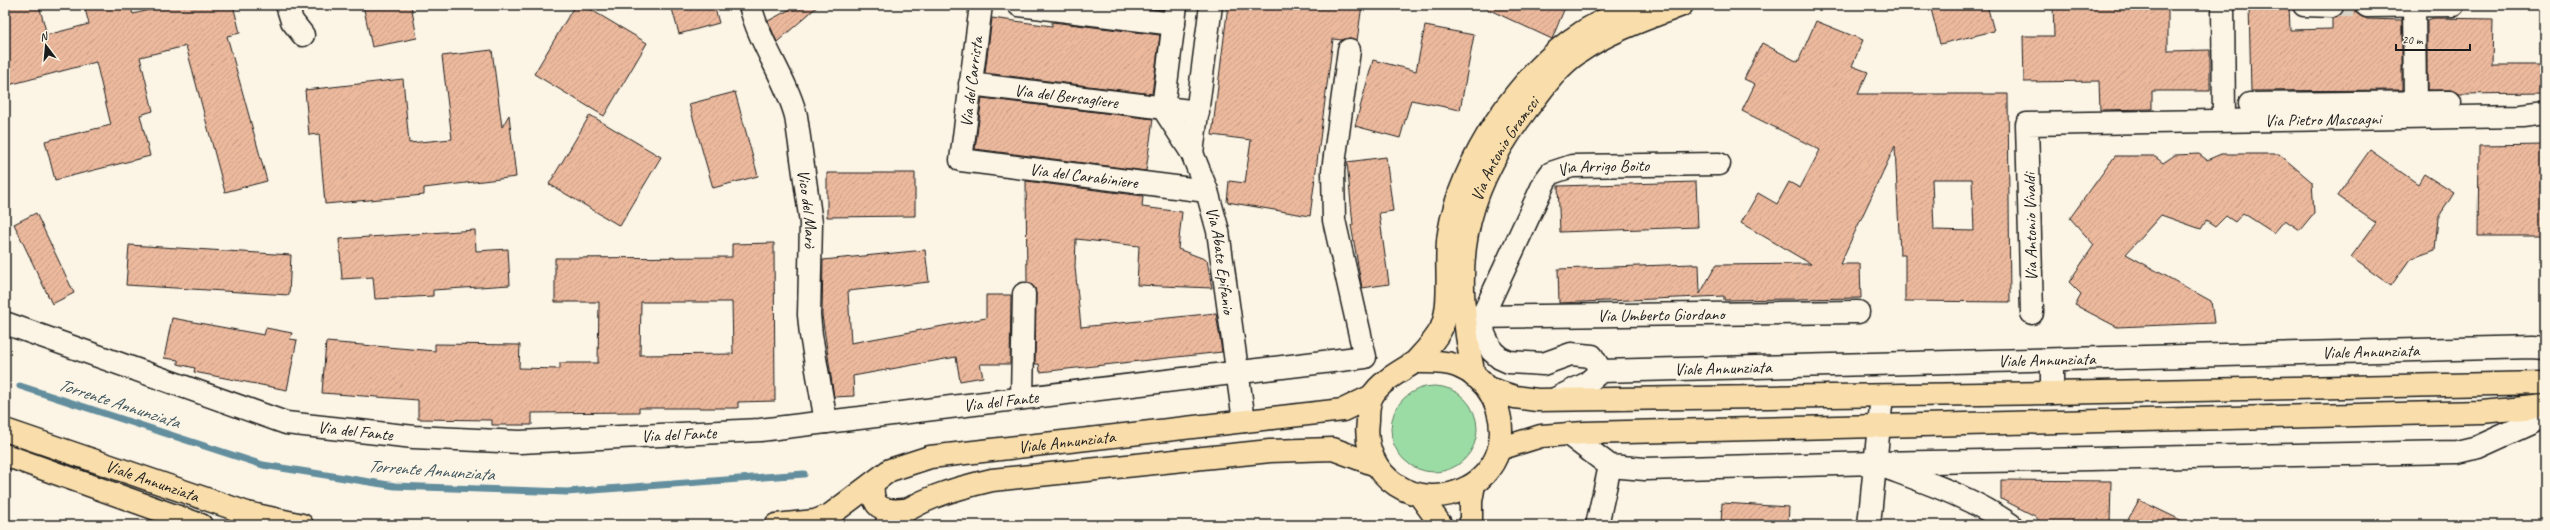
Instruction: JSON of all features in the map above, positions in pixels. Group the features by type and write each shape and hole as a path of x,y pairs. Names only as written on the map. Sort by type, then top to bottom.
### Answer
{"main road":[{"name":"Via Antonio Gramsci","path":"1415,362 1442,327 1446,298 1447,250 1451,220 1465,179 1489,132 1554,54 1599,22 1638,5"},
{"name":"Via Antonio Gramsci","path":"1481,382 1464,250 1467,231 1482,181 1502,144 1554,75 1578,53 1623,28 1682,5"},
{"path":"1415,362 1437,362 1457,366 1481,382 1496,400 1501,416 1502,433 1499,449 1485,474 1474,484 1451,494 1439,497 1420,496 1402,489 1388,479 1376,465 1369,449 1366,431 1372,396 1386,382 1415,362"},
{"name":"Viale Annunziata","path":"1481,382 1515,397 1537,400 1556,398 1882,396 2545,383"},
{"name":"Viale Annunziata","path":"776,525 815,521 830,515 890,470 930,457 1343,410 1372,396"},
{"path":"1499,449 1535,437 1568,434 1879,425 2482,412 2541,417"},
{"name":"Viale Annunziata","path":"5,430 247,513 302,525"},
{"name":"Viale Annunziata","path":"886,525 904,510 925,499 961,487 992,480 1270,451 1333,449 1376,465"},
{"name":"Viale Annunziata","path":"5,455 201,525"},
{"path":"873,482 872,494 877,505 887,512 904,510"},
{"path":"1471,525 1471,501 1474,484"},
{"path":"1420,496 1441,525"}],"street":[{"path":"287,5 292,22 303,35"},
{"name":"Vico del Marò","path":"750,5 759,34 793,102 798,123 811,223 809,315 826,422"},
{"name":"Via del Carrista","path":"961,160 980,5"},
{"path":"1019,5 1175,15 1163,108"},
{"path":"1192,154 1211,5"},
{"path":"2223,5 2224,120"},
{"path":"2304,5 2332,6"},
{"path":"2414,5 2415,102"},
{"path":"2367,6 2453,5"},
{"name":"Via del Fante","path":"5,323 286,423 414,437 520,442 760,430 1237,371 1365,357 1334,220 1333,171 1349,50"},
{"name":"Via del Bersagliere","path":"970,84 1198,112"},
{"path":"2250,104 2519,102 2545,105"},
{"name":"Via Abate Epifanio","path":"1163,108 1192,154 1207,191 1218,231 1244,421"},
{"name":"Via Pietro Mascagni","path":"2100,122 2522,116 2545,113"},
{"name":"Via Antonio Vivaldi","path":"2032,313 2027,124 2100,122"},
{"name":"Via del Carabiniere","path":"961,160 1207,191"},
{"name":"Via Arrigo Boito","path":"1473,317 1545,181 1551,173 1572,166 1719,164"},
{"path":"1022,398 1024,294"},
{"name":"Via Umberto Giordano","path":"1473,317 1858,312"},
{"path":"1473,317 1487,343 1500,358 1522,364 1543,364 1571,354 1581,354 1592,356 1601,371"},
{"name":"Viale Annunziata","path":"1556,398 1586,384 1601,371 2532,347 2545,348"},
{"path":"2052,360 2052,393"},
{"path":"1869,525 1882,396"},
{"path":"1568,434 1610,466 1645,469 2456,452 2478,447 2541,417"},
{"path":"1875,463 1953,493 2011,525"},
{"path":"1597,525 1610,466"}],"green space":[{"path":"1434,386 1451,389 1465,398 1474,412 1477,429 1474,446 1465,460 1451,469 1434,472 1417,469 1403,460 1394,446 1391,429 1394,412 1403,398 1417,389"}],"building":[{"path":"5,5 39,5 47,35 89,24 84,5 130,5 133,14 169,5 233,5 240,33 227,36 267,181 225,192 186,46 140,57 153,111 140,115 150,156 55,180 45,141 111,125 96,62 5,86"},
{"path":"363,5 411,5 417,38 372,47"},
{"path":"575,5 583,5 647,43 604,116 534,74"},
{"path":"671,5 714,5 719,23 679,34"},
{"path":"798,5 819,5 777,42 768,21"},
{"path":"1122,5 1163,5 1163,10"},
{"path":"1228,5 1362,5 1357,41 1350,38 1342,40 1333,39 1310,216 1227,202 1229,181 1245,183 1251,140 1212,135"},
{"path":"1479,5 1566,5 1552,39"},
{"path":"1930,5 1987,5 1994,31 1940,44"},
{"path":"2053,5 2168,5 2168,51 2210,50 2210,91 2152,91 2152,109 2100,110 2099,81 2024,82 2023,36 2054,36"},
{"path":"2249,5 2289,5 2290,30 2332,29 2332,18 2342,13 2344,5 2355,5 2356,13 2367,19 2402,20 2402,90 2251,91"},
{"path":"992,18 1052,26 1052,22 1160,35 1152,94 985,73"},
{"path":"2434,18 2493,19 2492,65 2545,65 2545,93 2459,94 2450,90 2427,90 2427,20"},
{"path":"1816,21 1863,40 1852,66 1868,72 1858,94 2008,94 2010,302 1905,301 1905,255 1900,255 1895,146 1840,264 1860,264 1861,298 1724,300 1724,296 1559,303 1558,269 1699,265 1700,294 1716,265 1811,264 1741,223 1758,193 1777,204 1789,182 1800,188 1820,150 1742,111 1755,84 1744,79 1762,43 1798,62","holes":["1932,179 1972,179 1974,231 1934,230"]},
{"path":"1425,26 1474,35 1460,110 1411,100 1400,138 1355,126 1373,60 1416,71"},
{"path":"492,50 502,127 509,115 516,177 424,188 424,195 325,204 319,134 309,135 305,90 403,79 409,143 452,139 442,56"},
{"path":"735,92 758,176 713,188 689,104"},
{"path":"982,98 1153,119 1146,171 975,149"},
{"path":"590,115 661,157 620,226 549,184"},
{"path":"2545,145 2545,236 2478,236 2479,146"},
{"path":"2370,150 2418,184 2424,174 2454,193 2438,218 2435,250 2410,259 2391,286 2351,257 2376,223 2337,196"},
{"path":"2199,154 2207,160 2221,154 2279,154 2312,182 2314,213 2300,230 2285,220 2274,233 2243,213 2235,222 2226,216 2215,227 2206,221 2201,229 2161,215 2126,254 2211,301 2214,323 2117,327 2075,305 2081,294 2069,282 2094,245 2070,218 2115,156 2154,156 2163,163 2175,155"},
{"path":"1386,157 1393,211 1379,213 1389,284 1362,288 1351,225 1353,225 1347,162"},
{"path":"827,173 915,173 915,216 827,217"},
{"path":"1026,181 1143,196 1142,207 1182,212 1178,249 1207,260 1212,288 1137,285 1139,246 1076,239 1075,267 1081,327 1216,313 1222,352 1040,372 1039,364 1035,364 1036,294 1035,288 1027,282"},
{"path":"1696,182 1698,227 1560,232 1558,186"},
{"path":"36,213 74,293 52,304 14,224"},
{"path":"475,230 476,251 508,249 510,285 433,290 433,296 375,299 373,277 342,279 339,239"},
{"path":"774,243 775,401 738,402 738,408 639,408 639,412 532,413 532,425 492,425 492,420 418,419 418,400 322,393 326,342 435,351 435,344 520,345 519,368 560,369 560,363 598,363 599,302 555,302 555,258 732,257 732,244","holes":["641,302 732,302 733,354 640,355"]},
{"path":"129,245 291,255 289,295 126,285"},
{"path":"925,250 929,282 848,291 851,343 986,318 986,295 1011,295 1010,364 980,364 983,377 960,381 956,357 853,376 854,396 834,397 822,315 823,260"},
{"path":"172,318 264,335 266,328 292,333 290,339 297,340 287,390 194,372 195,368 178,364 178,360 164,358"},
{"path":"2001,480 2111,481 2110,525 2043,525 2035,516 2001,499"},
{"path":"2139,500 2191,525 2125,525"},
{"path":"1722,503 1789,507 1788,525 1721,525"}],"waterway":[{"name":"Torrente Annunziata","path":"20,386 263,465 395,486 567,492 804,474"}],"tunnel":[{"path":"2332,6 2367,6"}]}
